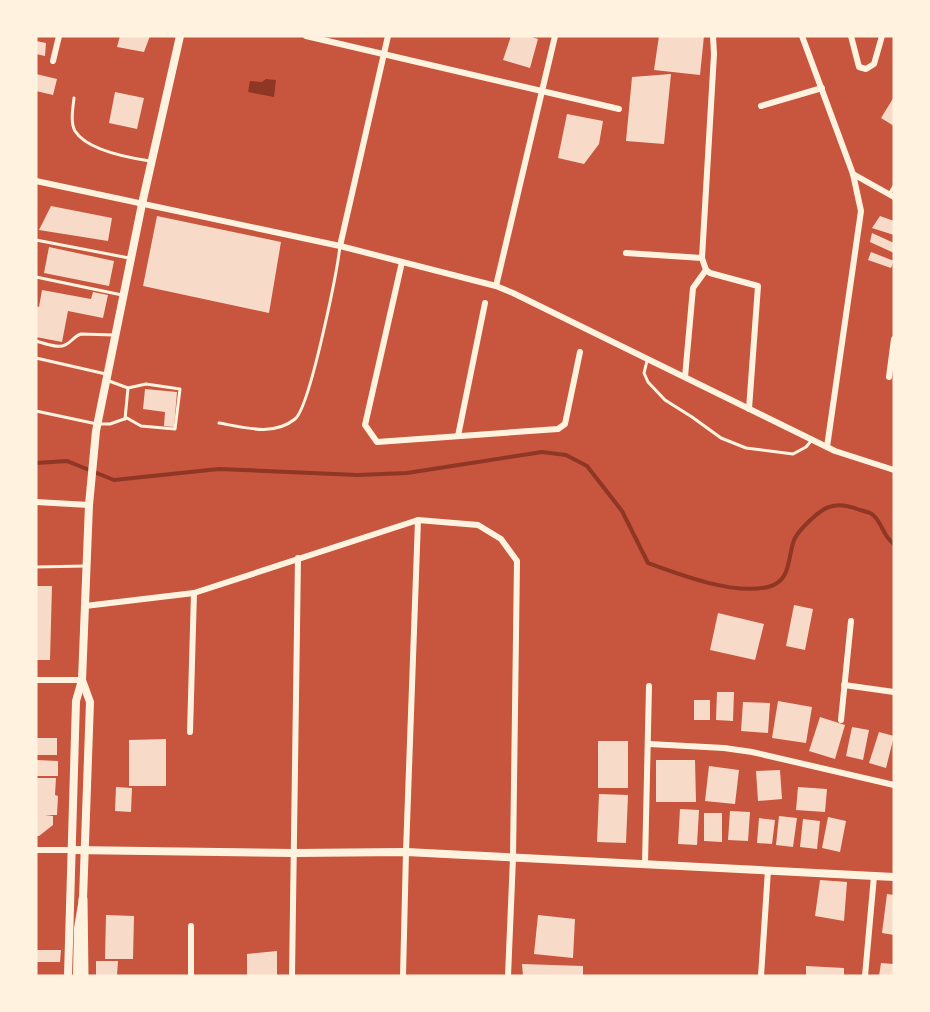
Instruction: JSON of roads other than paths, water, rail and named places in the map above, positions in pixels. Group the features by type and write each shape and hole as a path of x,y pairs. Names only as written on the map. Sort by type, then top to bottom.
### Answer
{"main road":[{"path":"68,976 76,701 82,680 89,500 97,428 142,204 180,36"},
{"path":"82,680 90,702 82,899 84,976"},
{"path":"77,976 78,928 82,899"}],"street":[{"path":"53,61 59,36"},
{"path":"306,36 619,109"},
{"path":"340,246 388,36"},
{"path":"496,286 555,36"},
{"path":"713,36 714,54 702,258 706,270 710,273 758,286 749,409"},
{"path":"802,36 854,174 861,211 827,447"},
{"path":"851,36 859,67 866,69 874,64 882,36"},
{"path":"761,106 822,88"},
{"path":"854,174 892,196"},
{"path":"36,181 340,246 496,286 811,440 894,470"},
{"path":"626,253 702,258"},
{"path":"402,262 365,425 377,442 558,429 565,424 580,352"},
{"path":"685,377 693,288 706,270"},
{"path":"458,436 484,303"},
{"path":"889,377 894,340"},
{"path":"36,502 89,500"},
{"path":"403,976 418,520"},
{"path":"85,606 194,593 418,520 478,525 501,539 517,561 513,858 508,976"},
{"path":"292,976 298,558"},
{"path":"190,732 194,593"},
{"path":"841,720 851,621"},
{"path":"36,680 82,680"},
{"path":"844,685 894,692"},
{"path":"645,864 649,686"},
{"path":"649,744 724,748 752,752 894,785"},
{"path":"36,850 406,852 894,877"},
{"path":"761,976 768,870"},
{"path":"865,976 874,876"},
{"path":"191,926 191,976"}],"lane":[{"path":"74,98 72,123 76,132 86,140 114,154 151,162"},
{"path":"892,196 894,186"},
{"path":"36,240 131,258"},
{"path":"219,423 258,430 283,425 296,418 313,376 340,246"},
{"path":"36,277 124,295"},
{"path":"36,341 65,346 77,334 116,335"},
{"path":"36,358 107,377 128,388 146,384 181,390 175,429 141,426 125,419 97,428 36,411"},
{"path":"648,359 644,374 648,382 665,400 721,438 746,448 793,454 806,447 811,440"},
{"path":"125,419 128,388"},
{"path":"36,567 87,566"}],"waterway":[{"path":"36,463 67,461 114,480 219,469 357,475 407,473 542,452 566,455 587,466 622,511 648,563 707,582 754,589 776,584 782,579 788,566 797,534 815,516 833,506 848,506 872,514 887,538 894,544"}]}
